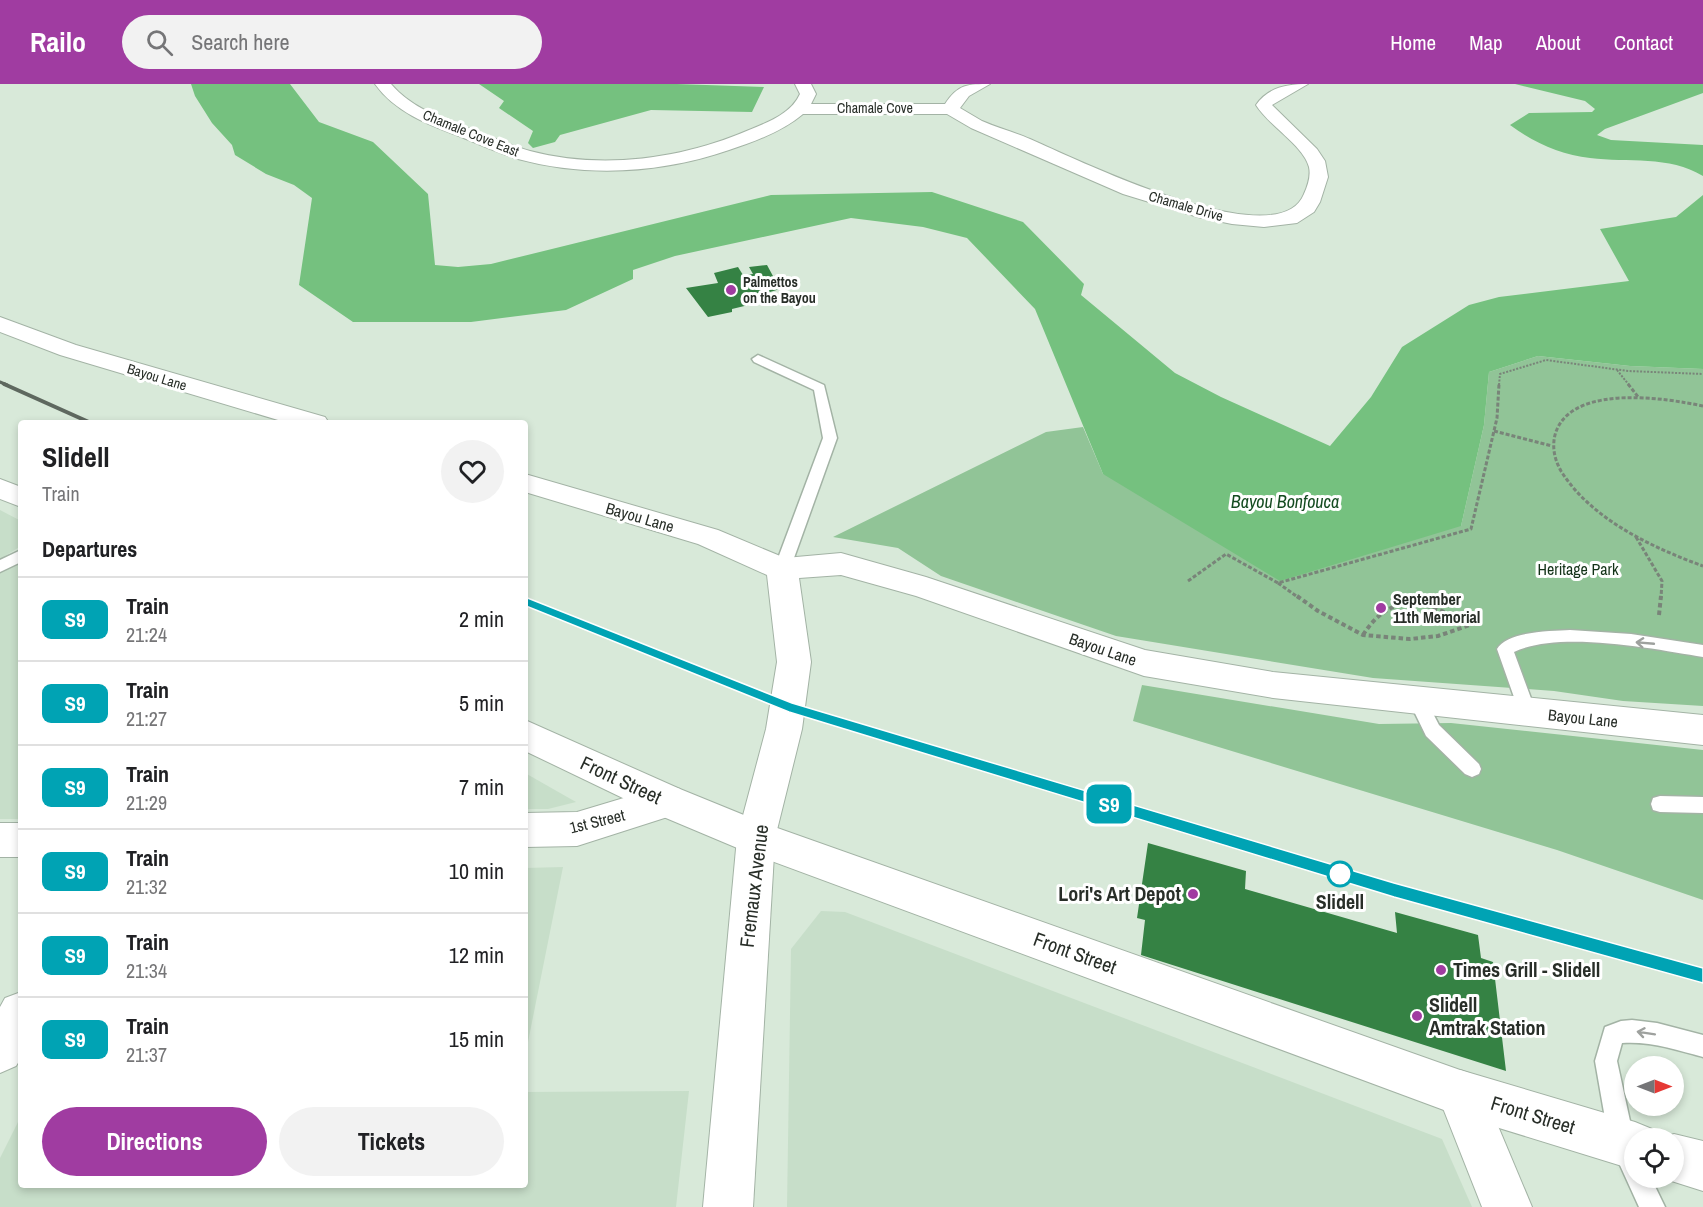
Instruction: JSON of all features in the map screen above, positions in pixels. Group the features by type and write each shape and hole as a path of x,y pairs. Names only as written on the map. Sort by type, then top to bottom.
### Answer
{"street":[{"name":"Chamale Cove East","path":"383,84 388,92 408,106 449,127 506,149 568,163 600,166 670,160 707,154 788,118 804,97"},
{"path":"952,106 970,88 982,84"},
{"name":"Chamale Drive","path":"952,106 963,119 1024,143 1084,172 1207,214 1259,223 1298,216 1307,208 1318,184 1319,168 1306,149 1269,115 1264,105 1268,99 1300,84"},
{"name":"Chamale Cove","path":"804,97 952,106"},
{"name":"Bayou Lane","path":"0,324 68,350 306,420"},
{"name":"Bayou Lane","path":"528,484 708,537 782,569 841,564 926,588 1144,663 1273,685 1703,729"},
{"path":"0,488 18,497"},
{"name":"Fremaux Avenue","path":"728,1207 756,838 789,707 794,669 782,569"},
{"name":"Front Street","path":"528,736 667,801 756,838 1460,1093 1624,1156"},
{"name":"1st Street","path":"528,830 577,829 667,801"},
{"path":"0,840 18,840"},
{"path":"0,1050 18,1019"},
{"path":"1460,1093 1507,1207"},
{"path":"1684,1161 1703,1166"}],"lane":[{"path":"758,359 820,388 831,438 782,569"},
{"path":"0,567 18,557"},
{"path":"1527,712 1505,649 1514,641 1549,636 1667,645 1703,651"},
{"path":"1418,701 1423,718 1440,740 1472,769"},
{"path":"1660,804 1703,805"},
{"path":"1624,1129 1606,1061 1613,1035 1618,1031 1644,1032 1703,1046"},
{"path":"1644,1188 1652,1207"}],"path":[{"path":"1278,584 1471,529 1497,418 1500,374 1546,360 1616,369 1703,374"},
{"path":"1616,369 1639,398"},
{"path":"1703,406 1639,398 1612,398 1579,407 1557,424 1552,446 1561,470 1590,505 1636,536 1703,566"},
{"path":"1494,431 1552,446"},
{"path":"1636,536 1662,581 1659,615"},
{"path":"1188,581 1226,554 1278,584 1318,611 1363,635 1410,639 1438,636 1470,626 1435,606 1423,602 1407,603 1377,615 1363,635"}],"shaded area":[{"path":"0,510 18,519 18,548 0,559"},
{"path":"18,563 18,819 0,819 0,573"},
{"path":"528,775 576,802 548,809 528,809"},
{"path":"563,867 528,1042 528,868"},
{"path":"821,911 845,912 1442,1139 1472,1207 787,1207 791,949"},
{"path":"689,1091 676,1207 0,1207 0,1158 18,1122 18,1188 528,1188 528,1092"}],"green space":[{"name":"Heritage Park","path":"1538,356 1630,366 1703,369 1703,706 1623,701 1554,691 1373,678 1116,636 941,576 898,548 833,537 1046,432 1083,427 1103,474 1461,526 1484,425 1489,372"},
{"path":"1142,685 1379,724 1451,723 1703,750 1703,900 1557,850 1133,721"}],"water":[{"name":"Bayou Bonfouca","path":"191,84 290,84 319,122 373,142 428,194 435,265 458,267 491,264 771,195 932,192 1023,222 1084,284 1081,295 1175,373 1221,397 1330,446 1371,397 1402,347 1469,305 1499,297 1629,281 1600,229 1676,217 1703,195 1703,369 1630,366 1538,356 1489,372 1484,425 1461,526 1280,581 1103,474 1035,309 967,238 923,227 851,218 675,256 633,270 633,279 566,310 471,322 353,322 299,285 312,198 294,185 266,174 235,155 232,145 212,123 195,96"},
{"path":"479,84 677,84 764,87 752,112 651,110 560,135 555,142 533,148 528,143 533,131 499,108 504,101"},
{"path":"1515,84 1703,84 1703,93 1605,129 1597,135 1611,140 1703,145 1703,176 1690,169 1662,162 1579,156 1558,151 1538,142 1510,125 1529,113 1592,112 1595,109 1585,101"}],"building":[{"name":"Palmettos on the Bayou","path":"767,265 780,289 770,292 773,299 732,309 732,312 708,317 686,288 718,283 714,273 738,267 743,275 753,274 749,267"},
{"name":"Slidell Amtrak Station","path":"1148,843 1246,871 1245,889 1397,933 1395,912 1478,935 1481,958 1493,962 1506,1071 1141,955 1145,920 1137,918"}],"railway":[{"path":"0,382 7,385"},
{"path":"4,384 84,420"},
{"path":"528,602 789,707 1317,867"},
{"path":"1313,865 1703,975"}],"train":[{"name":"S9","path":"528,602 789,707 1394,890 1703,975"}],"place":[{"name":"Palmettos on the Bayou","path":"731,290"},
{"name":"September 11th Memorial","path":"1381,608"},
{"name":"Slidell","path":"1340,874"},
{"name":"Lori's Art Depot","path":"1193,894"},
{"name":"Times Grill - Slidell","path":"1441,970"},
{"name":"Slidell Amtrak Station","path":"1417,1016"}]}
